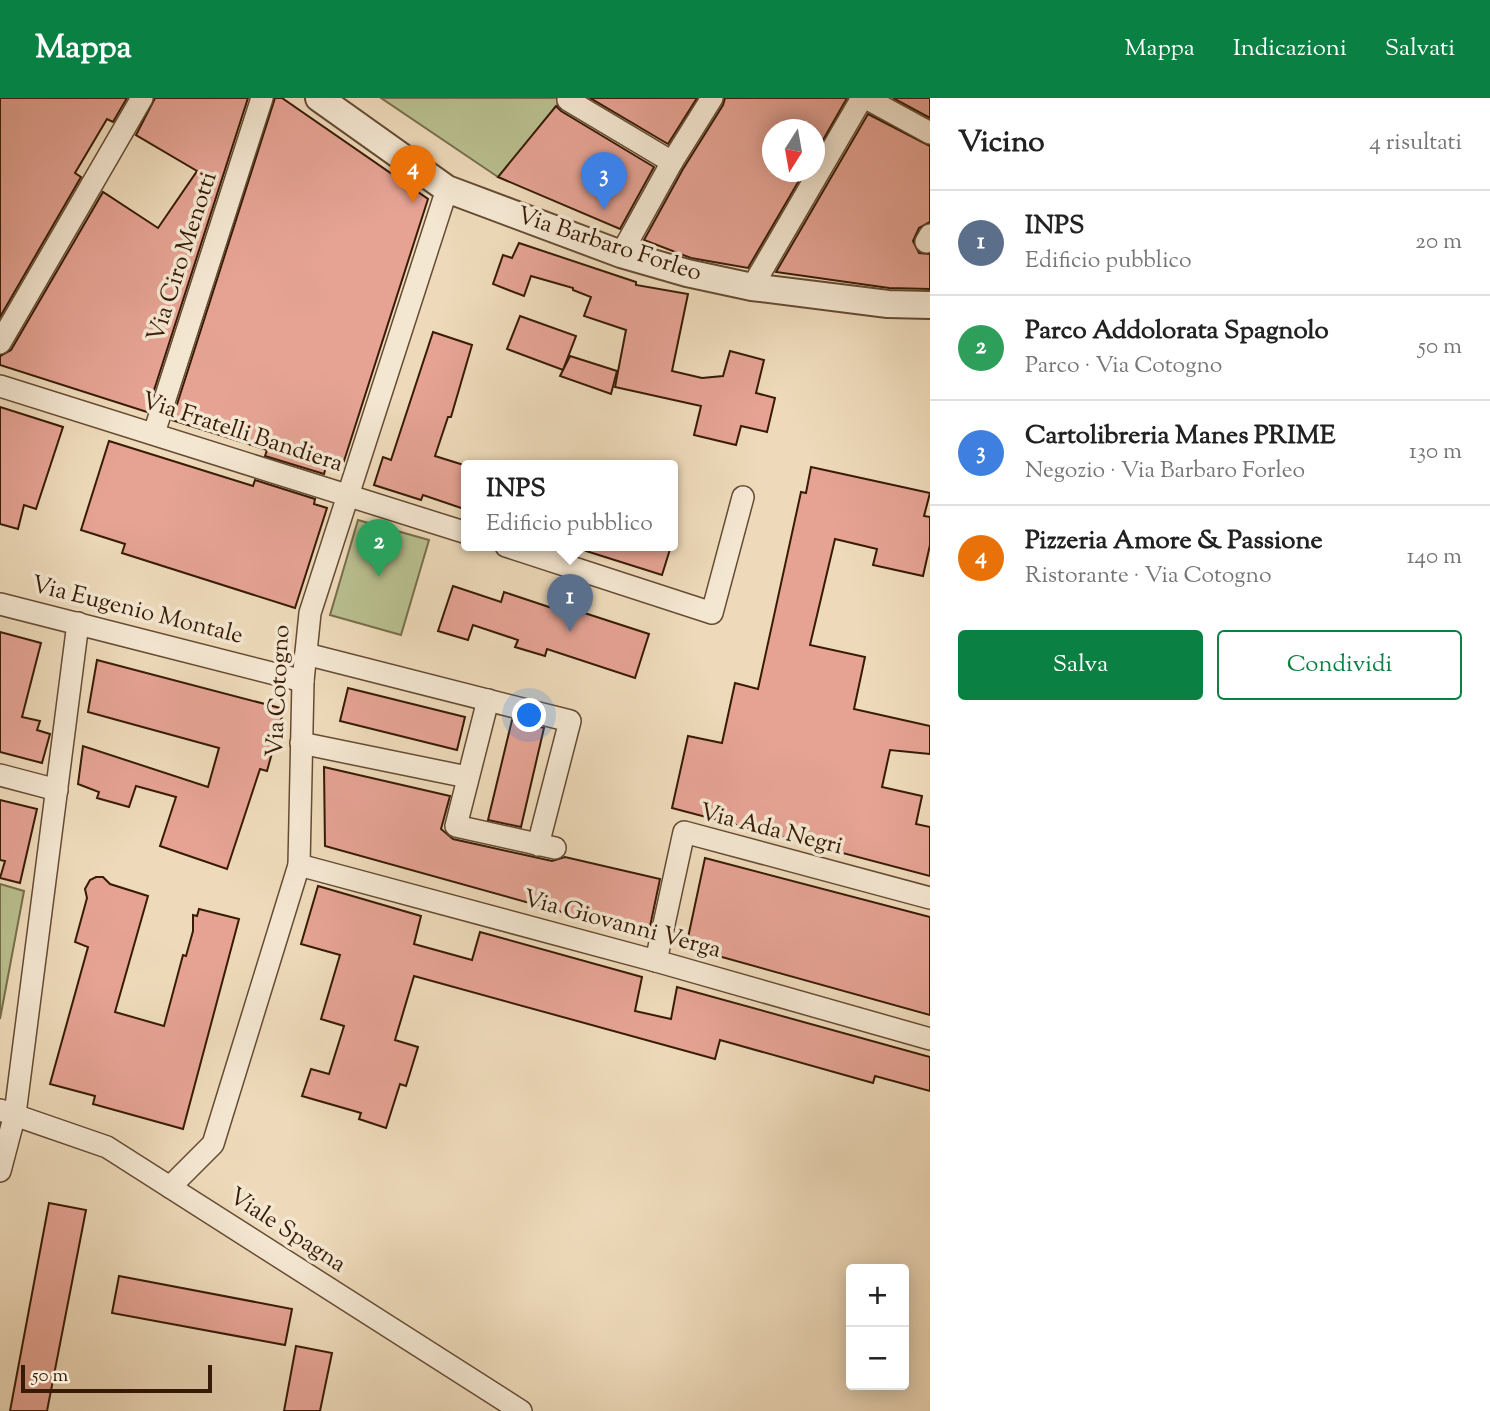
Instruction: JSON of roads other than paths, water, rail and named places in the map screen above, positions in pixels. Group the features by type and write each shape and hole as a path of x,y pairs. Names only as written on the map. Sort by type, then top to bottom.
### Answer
{"street":[{"path":"0,343 142,98"},
{"name":"Via Ciro Menotti","path":"154,433 262,98"},
{"name":"Via Barbaro Forleo","path":"319,98 447,188 621,254 687,274 752,287 888,304 930,305"},
{"path":"621,254 672,162 712,98"},
{"path":"752,287 864,98 930,133"},
{"path":"568,100 672,162"},
{"name":"Via Cotogno","path":"170,1187 213,1144 299,865 303,681 310,613 447,188"},
{"name":"Via Fratelli Bandiera","path":"0,386 461,531"},
{"path":"521,551 712,613 743,496"},
{"name":"Via Eugenio Montale","path":"0,604 303,681"},
{"path":"0,1171 57,790 78,623"},
{"path":"306,654 488,700 570,721 547,847 456,826 488,700"},
{"path":"301,743 467,777"},
{"path":"0,775 57,790"},
{"name":"Via Ada Negri","path":"656,961 684,832 930,898"},
{"name":"Via Giovanni Verga","path":"299,865 656,961 930,1040"},
{"name":"Viale Spagna","path":"8,1112 107,1147 521,1411"}],"place":[{"name":"Pizzeria Amore & Passione","path":"413,203"},
{"name":"Cartolibreria Manes PRIME","path":"604,210"},
{"name":"Parco Addolorata Spagnolo","path":"379,577"},
{"name":"INPS","path":"570,632"}]}
